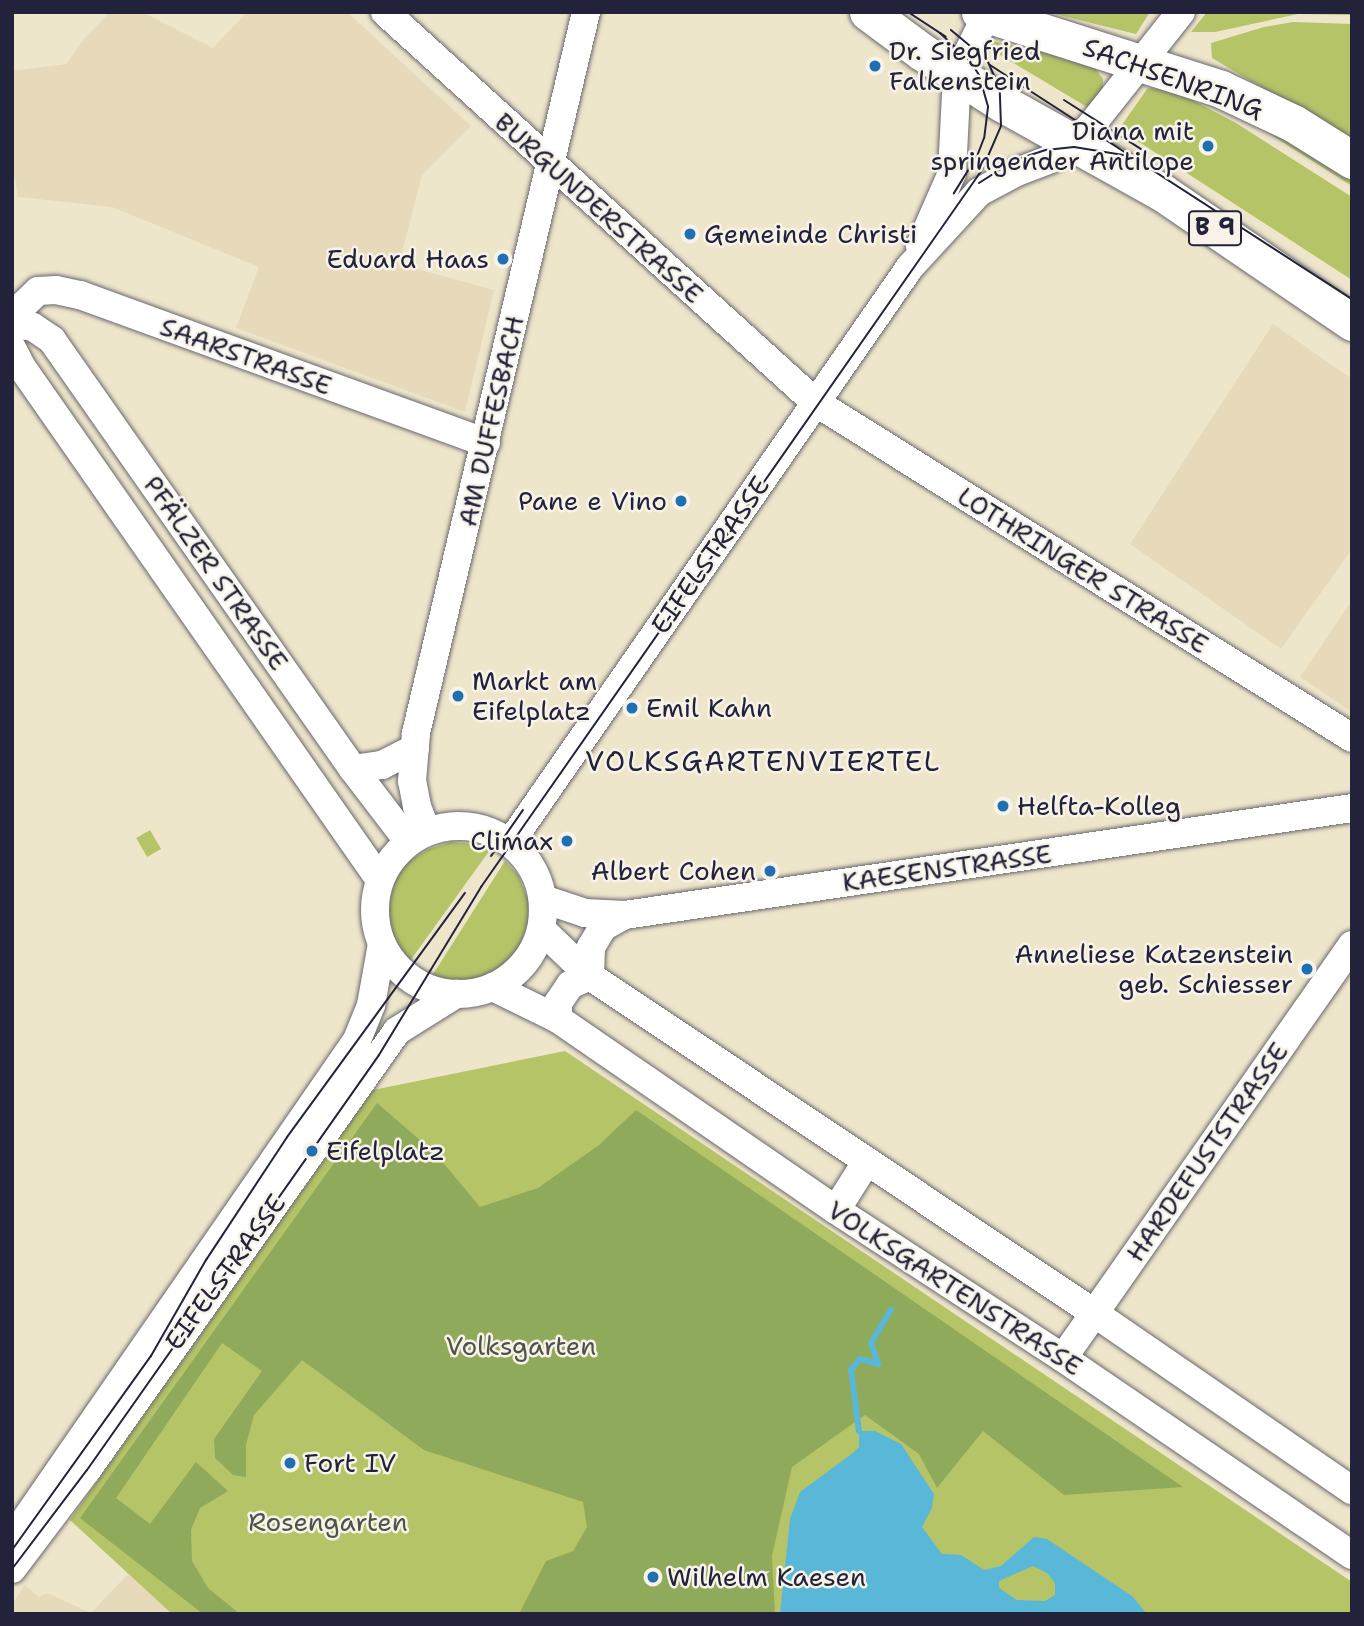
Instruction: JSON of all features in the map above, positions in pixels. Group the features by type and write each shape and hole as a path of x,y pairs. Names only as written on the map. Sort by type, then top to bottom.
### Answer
{"main road":[{"name":"B 9","path":"868,12 957,75 1070,143 1163,193 1352,322"},
{"name":"SACHSENRING","path":"985,13 1221,89 1293,123 1352,160"}],"street":[{"name":"BURGUNDERSTRASSE","path":"385,12 550,165 815,402"},
{"name":"AM DUFFESBACH","path":"417,836 417,806 412,780 415,748 586,12"},
{"name":"EIFELSTRASSE","path":"510,843 910,267 979,192 1017,172 1051,159 1097,121 1181,12"},
{"path":"957,75 985,13"},
{"name":"EIFELSTRASSE","path":"910,267 952,173 957,75"},
{"name":"SAARSTRASSE","path":"12,316 38,291 56,290 80,295 486,443"},
{"name":"PFÄLZER STRASSE","path":"12,324 33,327 52,340 353,769 417,836"},
{"name":"PFÄLZER STRASSE","path":"12,348 28,377 380,880"},
{"name":"LOTHRINGER STRASSE","path":"815,402 1352,738"},
{"path":"353,769 382,765 415,748"},
{"name":"KAESENSTRASSE","path":"543,899 585,913 625,915 1352,808"},
{"path":"467,826 491,832 510,843 526,859 540,886 543,899 542,930 533,952 518,970 493,987 456,995 413,981 390,958 382,944 375,906 380,880 391,860 417,836 467,826"},
{"path":"558,1019 558,1003 570,985 590,976 590,947 603,928 625,915"},
{"name":"VOLKSGARTENSTRASSE","path":"542,930 590,976 1094,1313 1352,1490"},
{"name":"EIFELSTRASSE","path":"12,1539 357,1040 371,1005 382,944"},
{"name":"HARDEFUSTSTRASSE","path":"1063,1358 1352,945"},
{"name":"VOLKSGARTENSTRASSE","path":"493,987 558,1019 836,1210 1349,1547"},
{"name":"EIFELSTRASSE","path":"12,1569 87,1471 389,1041 419,1014 456,995"},
{"path":"836,1210 866,1161"}],"shaded area":[{"path":"110,12 142,12 213,48 247,12 347,12 471,126 422,175 399,264 494,290 465,412 236,328 259,267 112,207 18,197 12,161 12,71 66,64 84,39"},
{"path":"1273,324 1352,379 1352,549 1281,649 1130,544"},
{"path":"1352,600 1352,712 1300,677"},
{"path":"128,1574 172,1614 12,1614 12,1604 25,1585 39,1597 47,1593 91,1613"}],"green space":[{"path":"1051,12 1150,12 1136,34 1051,13"},
{"path":"1207,12 1352,12 1352,15 1298,14 1215,32 1191,32"},
{"path":"1293,22 1352,24 1352,141 1212,58 1211,43 1264,27"},
{"path":"989,40 1092,64 1103,79 1103,91 1092,110 982,44"},
{"path":"1147,89 1181,94 1236,123 1352,197 1352,280 1119,129"},
{"path":"1251,122 1352,173 1352,186"},
{"path":"150,830 161,849 147,857 136,838"},
{"path":"451,842 473,844 490,850 407,965 396,951 389,933 387,910 391,890 400,870 412,859 428,849"},
{"path":"505,861 518,875 528,899 528,922 519,950 504,969 484,980 460,985 430,979"},
{"name":"Volksgarten","path":"565,1051 1352,1582 1352,1614 172,1614 70,1520 373,1090"},
{"path":"377,1103 436,1154 480,1207 538,1188 599,1145 636,1110 1183,1487 1064,1495 983,1431 937,1488 919,1454 865,1415 792,1467 772,1556 775,1614 519,1614 546,1561 573,1551 587,1527 583,1502 424,1450 302,1360 254,1415 246,1445 246,1477 233,1475 215,1458 214,1439 262,1371 222,1343 116,1498 150,1524 196,1462 228,1491 200,1508 191,1530 192,1561 208,1588 240,1614 203,1614 80,1518"}],"water":[{"path":"859,1431 875,1431 901,1444 934,1494 932,1508 922,1527 942,1554 961,1555 984,1570 1001,1566 1034,1537 1047,1539 1132,1596 1147,1614 780,1614 790,1519 800,1492 859,1447","holes":["1033,1566 1047,1573 1055,1583 1055,1595 1045,1601 1017,1600 999,1588 999,1581"]}],"waterway":[{"path":"859,1431 851,1370 860,1359 878,1364 871,1343 891,1310"}],"tram line":[{"path":"908,12 946,37"},
{"path":"12,1569 87,1470 379,1055 481,887 982,170 1001,126 1000,89 987,60 951,30"},
{"path":"940,33 970,61 979,75 988,107 984,138 977,156 954,193"},
{"path":"990,65 1352,299"},
{"path":"1064,100 1141,149"},
{"path":"979,183 1015,160 1046,150 1074,147 1123,155"},
{"path":"491,856 523,810"},
{"path":"12,1550 151,1356 206,1260 287,1137 465,893"}],"place":[{"name":"Dr. Siegfried Falkenstein","path":"875,66"},
{"name":"Diana mit springender Antilope","path":"1208,146"},
{"name":"Gemeinde Christi","path":"690,234"},
{"name":"Eduard Haas","path":"503,259"},
{"name":"Pane e Vino","path":"681,501"},
{"name":"Markt am Eifelplatz","path":"458,696"},
{"name":"Emil Kahn","path":"632,708"},
{"name":"Helfta-Kolleg","path":"1003,806"},
{"name":"Climax","path":"567,841"},
{"name":"Albert Cohen","path":"770,871"},
{"name":"Anneliese Katzenstein geb. Schiesser","path":"1307,969"},
{"name":"Eifelplatz","path":"312,1151"},
{"name":"Fort IV","path":"290,1463"},
{"name":"Wilhelm Kaesen","path":"653,1577"}],"district":[{"name":"VOLKSGARTENVIERTEL","path":"763,761"}],"park label":[{"name":"Rosengarten","path":"328,1522"}]}
